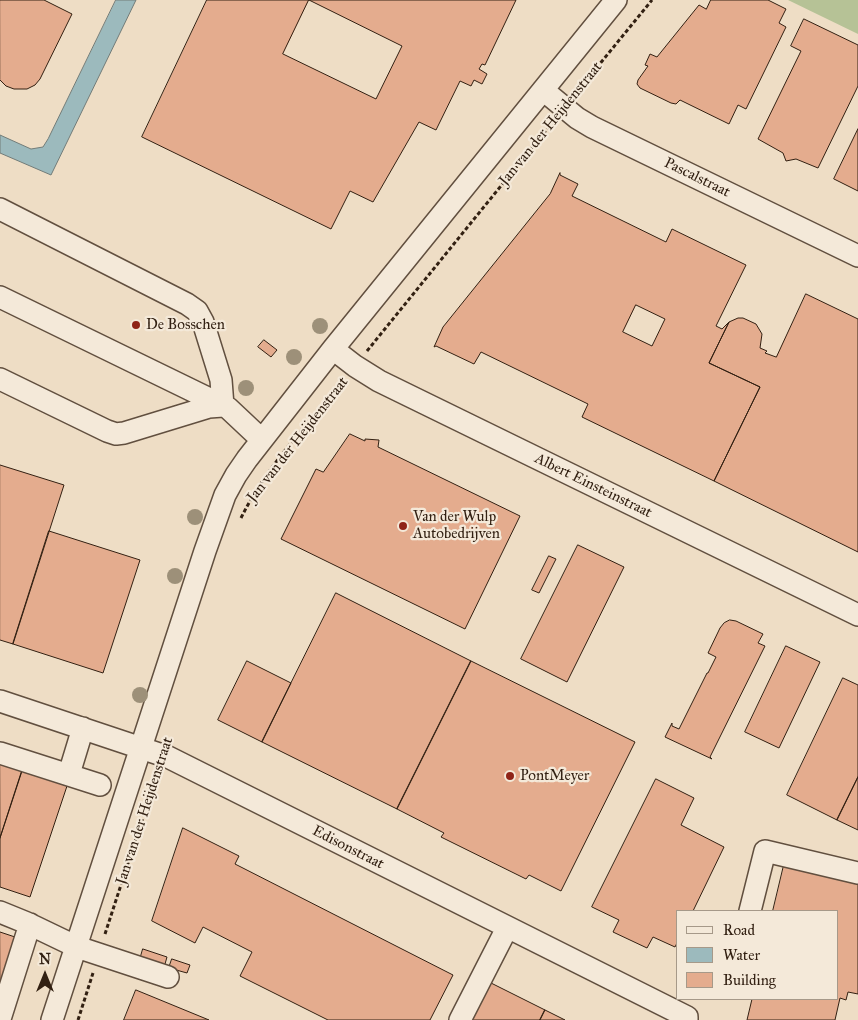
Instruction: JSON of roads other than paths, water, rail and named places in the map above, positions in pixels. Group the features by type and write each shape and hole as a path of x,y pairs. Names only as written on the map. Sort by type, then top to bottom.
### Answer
{"street":[{"name":"Jan van der Heijdenstraat","path":"52,1020 214,522 236,475 333,349 616,0"},
{"name":"Pascalstraat","path":"543,90 564,108 592,127 858,256"},
{"path":"0,209 187,304 197,311 203,322 221,380 223,406"},
{"path":"0,297 228,408 262,439"},
{"name":"Albert Einsteinstraat","path":"333,349 379,381 858,615"},
{"path":"0,379 116,434 132,431 209,407 223,406"},
{"name":"Edisonstraat","path":"0,701 175,760 687,1019"},
{"path":"68,774 83,728"},
{"path":"0,752 100,784"},
{"path":"750,910 765,851 858,874"},
{"path":"0,912 77,947 168,977"},
{"path":"0,1019 30,924"},
{"path":"460,1020 507,928"}],"water":[{"path":"116,0 136,0 51,175 0,153 0,135 31,149 43,147"}],"place":[{"name":"De Bosschen","path":"136,325"},
{"name":"Van der Wulp Autobedrijven","path":"403,526"},
{"name":"PontMeyer","path":"510,776"}]}
